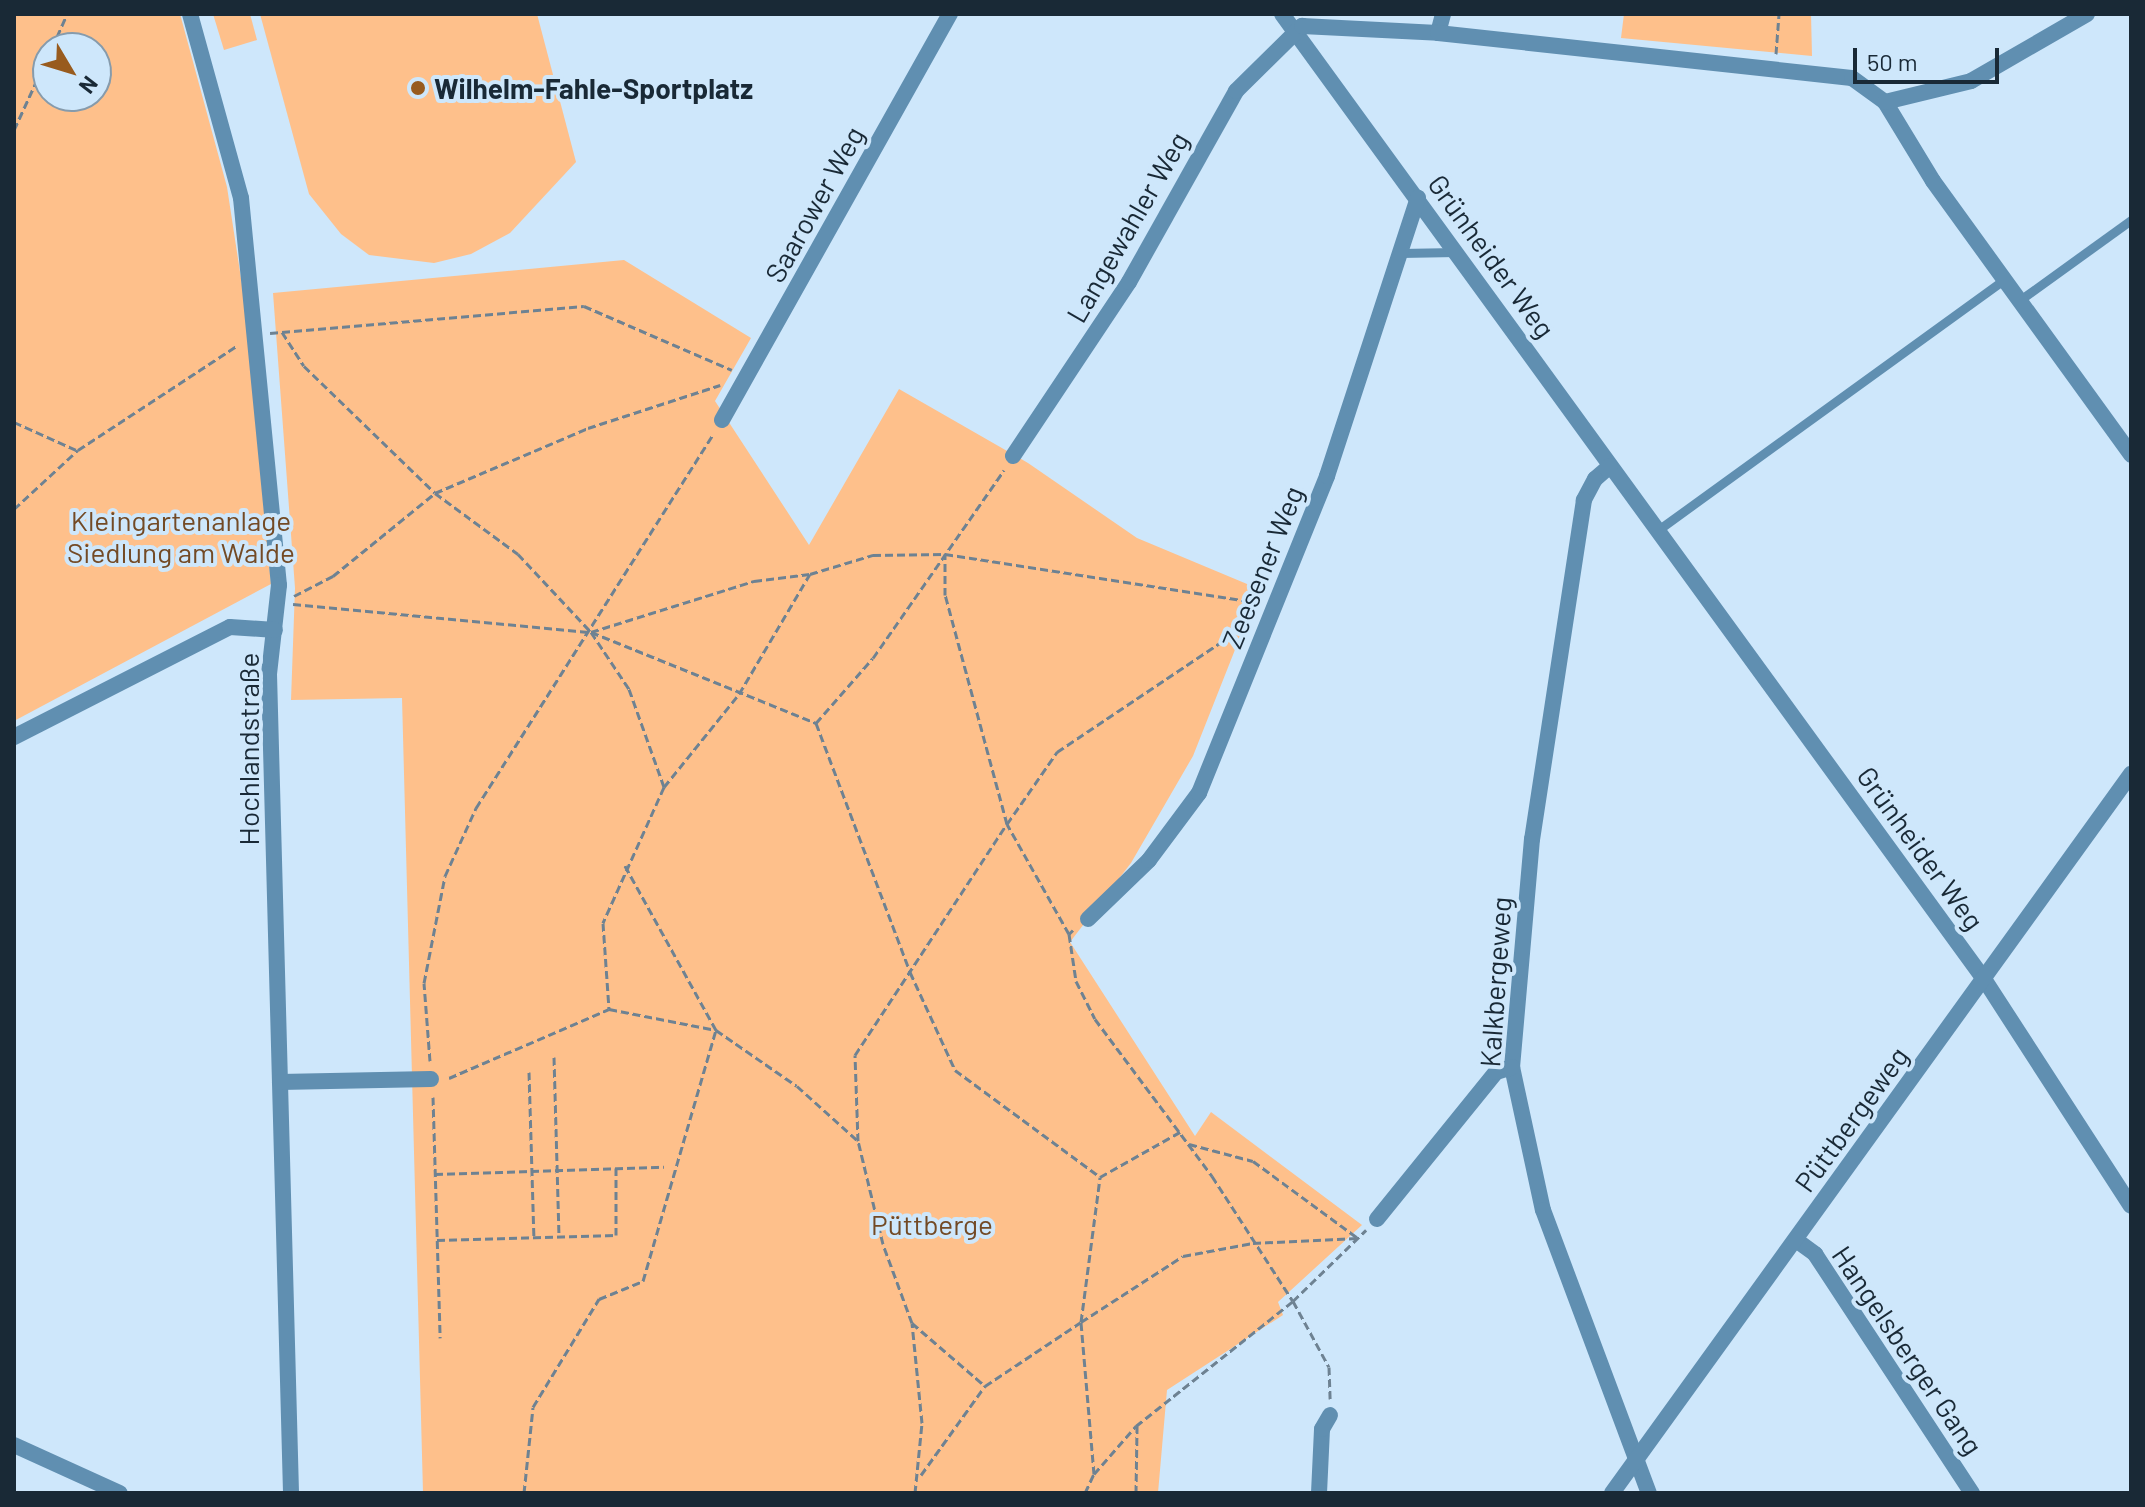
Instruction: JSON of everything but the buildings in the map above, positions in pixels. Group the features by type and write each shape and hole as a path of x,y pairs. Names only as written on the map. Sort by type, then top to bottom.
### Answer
{"street":[{"name":"Hochlandstraße","path":"190,14 241,198 280,603 269,674 291,1493"},
{"name":"Saarower Weg","path":"722,420 950,14"},
{"name":"Grünheider Weg","path":"1282,14 1984,979 2131,1206"},
{"path":"1438,33 1443,14"},
{"path":"1885,102 1971,81 2087,14"},
{"path":"1293,30 1302,26 1438,33 1852,78 1885,102 1914,155 2131,455"},
{"name":"Langewahler Weg","path":"1013,456 1129,282 1236,91 1293,30"},
{"name":"Zeesener Weg","path":"1088,919 1149,860 1199,793 1327,476 1396,254 1418,198"},
{"name":"Kalkbergeweg","path":"1610,466 1595,479 1584,500 1532,839 1512,1067 1543,1210 1649,1493"},
{"path":"14,737 230,627 275,630"},
{"name":"Püttbergeweg","path":"1612,1493 2131,774"},
{"path":"1377,1219 1496,1072 1512,1067"},
{"path":"280,1082 431,1079"},
{"name":"Hangelsberger Gang","path":"1796,1240 1815,1254 1972,1493"},
{"path":"1319,1493 1322,1429 1330,1415"},
{"path":"14,1445 120,1493"}],"lane":[{"path":"2020,300 2131,220"},
{"path":"1396,254 1457,252"},
{"path":"1658,530 2005,279"}],"path":[{"path":"1776,71 1779,14"},
{"path":"14,130 32,91"},
{"path":"14,509 78,450 255,334 584,306 747,377"},
{"path":"282,332 304,366 435,493 518,554 591,632 629,689 664,787"},
{"path":"280,603 333,576 435,493 588,428 747,377"},
{"path":"722,420 655,519 591,632 476,808 445,876 424,983 431,1079 454,1078 609,1009 716,1030 797,1086 858,1141"},
{"path":"14,422 78,450"},
{"path":"816,723 873,658 1013,456"},
{"path":"945,554 945,595 1007,824 1069,934 1076,981 1095,1019 1212,1176 1293,1301 1329,1367 1330,1415"},
{"path":"591,632 754,581 810,574 873,555 945,554 1275,606"},
{"path":"609,1009 603,923 625,866 664,787 739,694 810,574"},
{"path":"280,603 591,632 816,723 910,972 955,1070 1100,1177"},
{"path":"921,1475 921,1410 912,1323 883,1244 858,1141 855,1055 1057,752 1249,623"},
{"path":"524,1493 533,1407 599,1299 643,1281 716,1030 625,866"},
{"path":"1069,934 1088,919"},
{"path":"554,1057 559,1237"},
{"path":"529,1072 534,1237"},
{"path":"433,1097 440,1338"},
{"path":"1100,1177 1180,1132"},
{"path":"1187,1144 1253,1161 1358,1238"},
{"path":"435,1174 664,1167"},
{"path":"437,1240 616,1235 616,1168"},
{"path":"1094,1474 1081,1322 1100,1177"},
{"path":"1085,1493 1094,1474 1137,1426 1293,1301 1377,1219"},
{"path":"915,1493 921,1475 985,1386 1183,1256 1253,1243 1358,1238"},
{"path":"912,1323 985,1386"},
{"path":"1136,1493 1137,1426"}],"green space":[{"name":"Kleingartenanlage Siedlung am Walde","path":"14,14 180,14 227,187 244,298 271,584 14,721"},
{"path":"213,14 250,14 257,40 224,50"},
{"name":"Wilhelm-Fahle-Sportplatz","path":"260,14 537,14 576,162 510,233 471,254 434,263 369,255 341,234 309,194"},
{"path":"1624,14 1811,14 1812,56 1621,38"},
{"name":"Püttberge","path":"624,260 751,338 715,401 809,545 899,389 1028,463 1137,538 1259,589 1193,756 1131,863 1070,942 1195,1136 1211,1112 1362,1225 1278,1302 1283,1315 1167,1390 1158,1493 423,1493 402,698 291,700 295,588 273,293"}],"place":[{"name":"Wilhelm-Fahle-Sportplatz","path":"418,88"}]}
